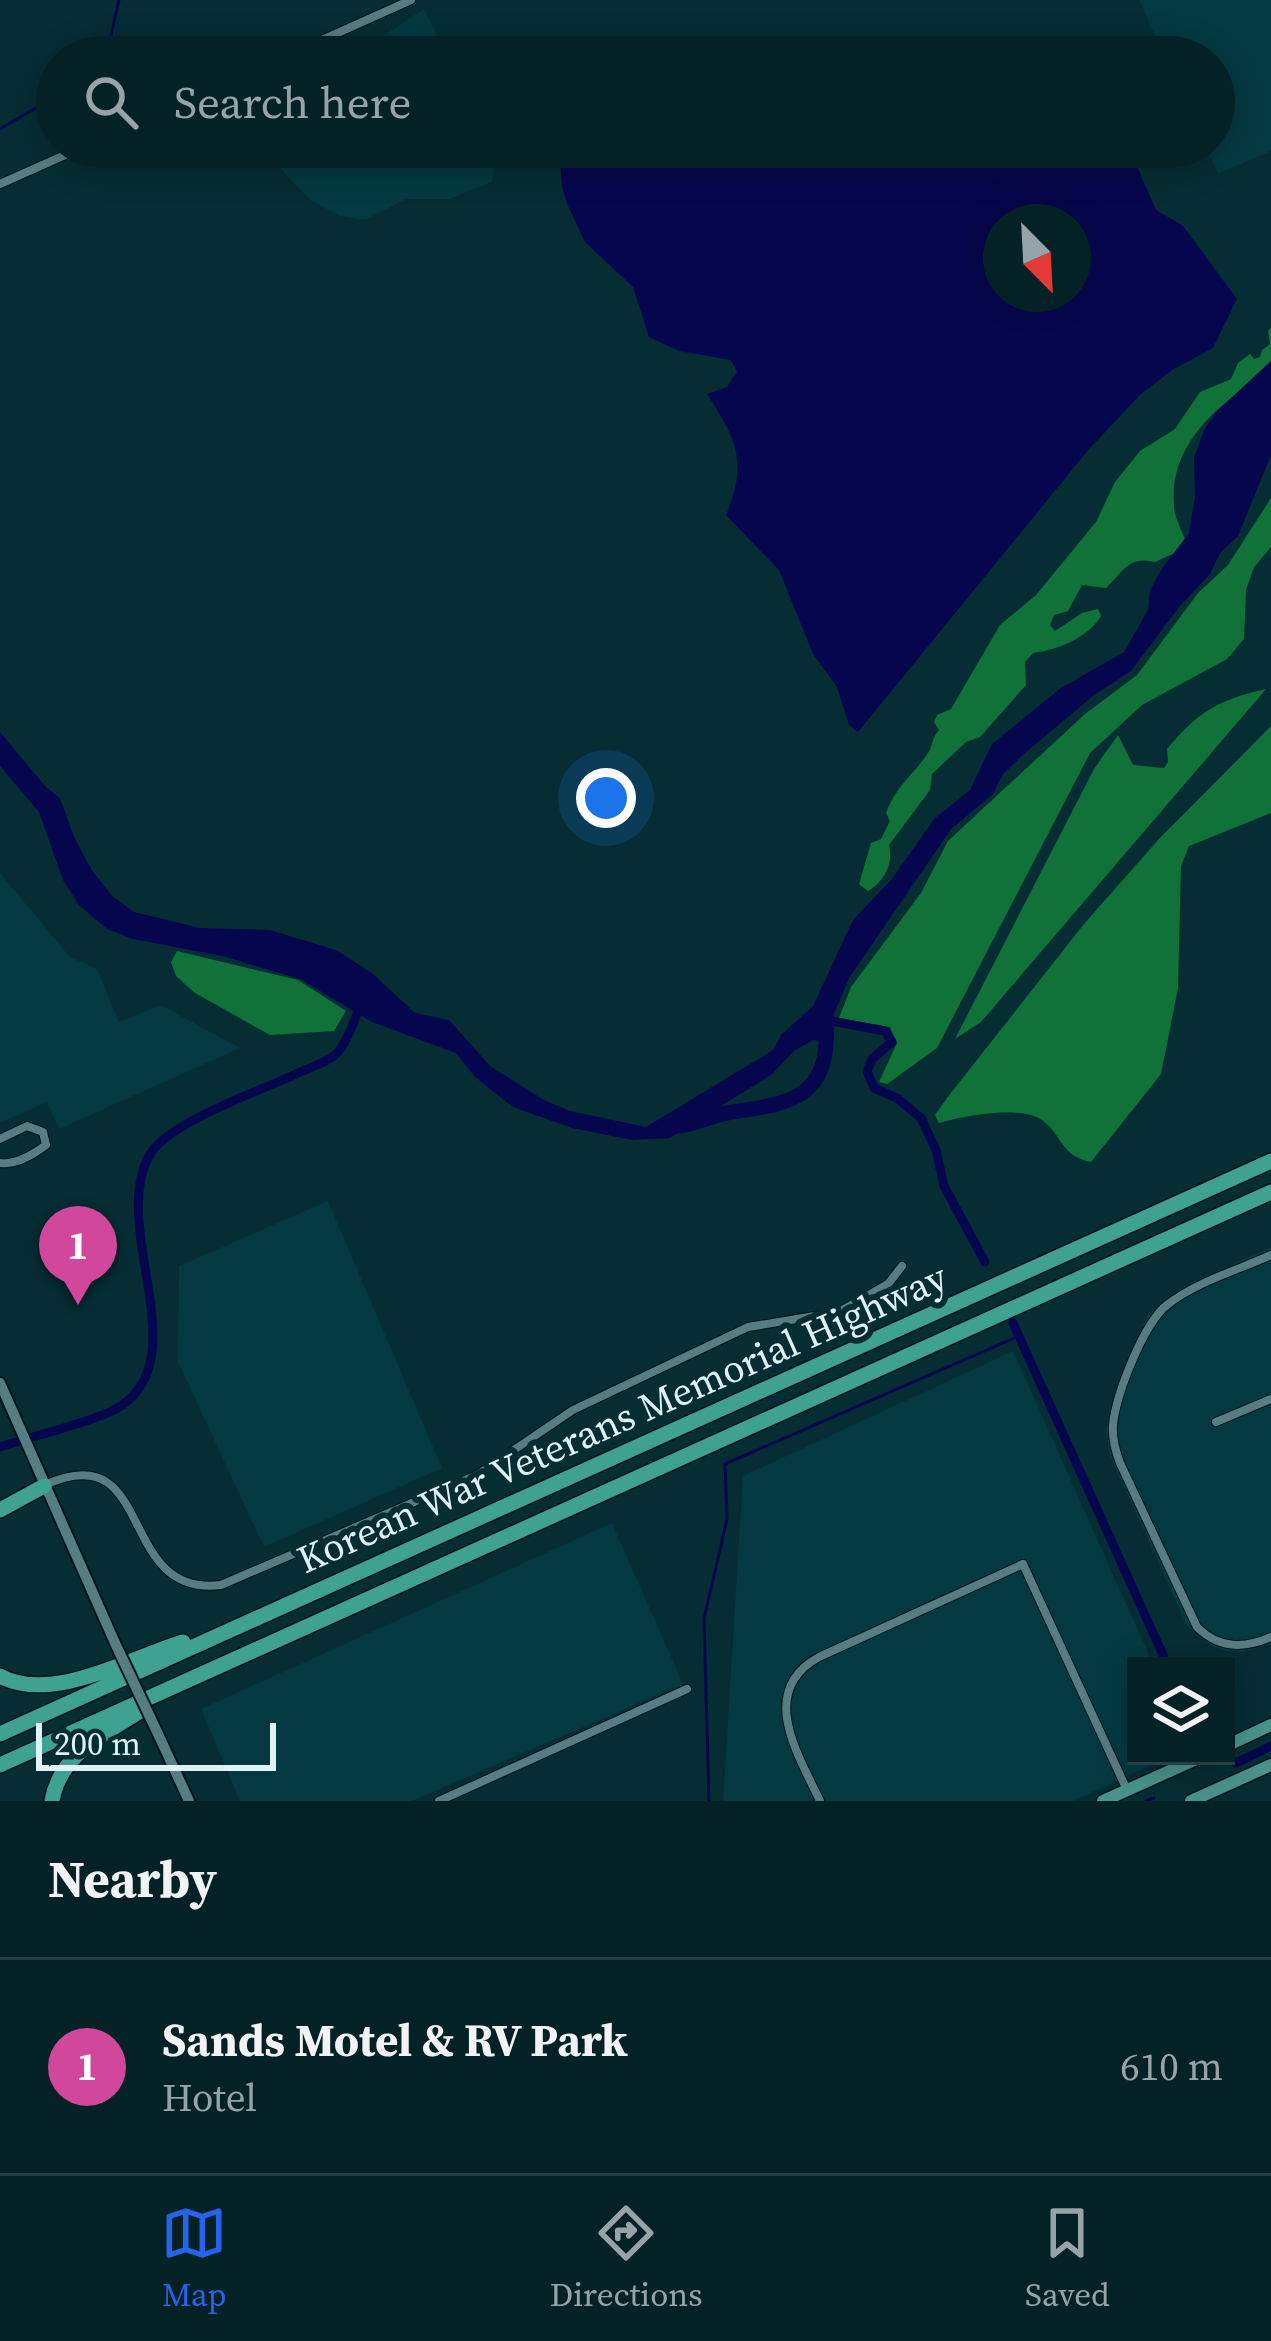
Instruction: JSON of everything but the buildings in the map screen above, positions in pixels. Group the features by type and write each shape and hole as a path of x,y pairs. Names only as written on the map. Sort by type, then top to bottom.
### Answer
{"highway":[{"name":"Korean War Veterans Memorial Highway","path":"0,1734 1271,1161"},
{"name":"Korean War Veterans Memorial Highway","path":"0,1765 1271,1192"},
{"path":"0,1500 44,1486"},
{"path":"0,1510 44,1486"},
{"path":"0,1676 30,1687 63,1683 255,1620"},
{"path":"52,1801 58,1778 74,1755 183,1683"}],"main road":[{"path":"1235,1741 1271,1725"},
{"path":"1103,1801 1183,1765"},
{"path":"1191,1801 1271,1765"}],"street":[{"path":"331,36 411,0"},
{"path":"0,184 36,168"},
{"path":"0,1139 27,1126 46,1138 46,1144 34,1153 0,1163"},
{"path":"1271,1255 1181,1297 1156,1316 1118,1405 1113,1437 1120,1462 1197,1627 1228,1645 1252,1645 1271,1637"},
{"path":"44,1486 77,1473 103,1478 121,1491 163,1569 187,1584 221,1586 477,1475 573,1410 748,1327 818,1318 867,1299 902,1266"},
{"path":"0,1383 189,1801"},
{"path":"1216,1422 1271,1399"},
{"path":"820,1801 788,1731 784,1708 788,1690 809,1663 1023,1564 1127,1790"},
{"path":"439,1801 687,1689"}],"shaded area":[{"path":"1139,0 1271,0 1271,151 1235,167 1235,36 1155,36"},
{"path":"424,9 438,36 383,36"},
{"path":"282,168 494,168 492,182 450,199 406,199 365,220 340,216 312,201"},
{"path":"561,168 1138,168 1156,210 1183,226 1237,299 1213,348 1172,370 1140,395 1089,449 858,732 849,725 837,687 813,654 779,570 726,515 737,481 736,452 707,394 727,387 737,372 731,360 679,351 649,337 633,287 585,242 568,206"},
{"path":"1271,361 1271,455 1238,536 1220,553 1210,574 1131,671 1025,753 1003,774 993,794 951,829 849,978 834,1014 833,1042 813,1040 794,1051 771,1075 670,1138 632,1140 572,1128 513,1107 475,1077 456,1053 372,1022 300,979 107,929 79,905 63,880 39,812 0,766 0,732 60,798 91,869 112,896 134,912 200,928 270,930 336,950 372,973 415,1013 449,1020 491,1067 544,1100 570,1111 646,1127 773,1050 781,1035 813,1006 853,920 892,879 934,819 970,790 992,744 1061,688 1124,652 1148,610 1150,590 1189,533 1194,458 1204,430 1217,411"},
{"path":"0,873 70,957 97,969 119,1022 161,1005 240,1048 59,1129 47,1102 0,1123"},
{"path":"328,1201 442,1468 264,1547 178,1362 179,1266"},
{"path":"1271,1247 1271,1644 1244,1652 1225,1651 1209,1645 1186,1624 1110,1456 1105,1432 1129,1355 1148,1315 1179,1289"},
{"path":"1013,1351 1150,1657 1127,1657 1127,1765 1151,1765 1073,1801 723,1801 743,1476"},
{"path":"612,1523 683,1684 412,1801 240,1801 201,1709"}],"green space":[{"path":"1271,328 1271,372 1217,410 1180,462 1174,505 1186,542 1179,551 1155,562 1132,563 1106,588 1082,585 1068,611 1054,615 1050,625 1055,631 1082,613 1098,609 1101,616 1080,637 1033,653 1025,662 1026,685 980,737 966,742 932,774 930,790 889,845 886,871 868,891 859,884 871,843 881,839 890,821 886,813 890,804 928,753 939,730 934,722 937,715 951,709 1000,625 1036,595 1096,522 1115,482 1140,451 1175,429 1200,392 1231,379 1238,363 1250,354 1254,359 1260,357 1270,344"},
{"path":"1271,498 1271,547 1254,567 1246,590 1244,639 1227,659 1142,705 1090,753 937,1048 887,1084 879,1082 897,1043 890,1027 839,1018 851,987 921,893 948,841 1085,714 1137,675 1198,593 1228,565"},
{"path":"1266,689 981,1022 955,1039 1094,769 1118,735 1133,765 1164,768 1167,749 1200,716 1222,703"},
{"path":"1271,726 1271,813 1189,846 1181,866 1178,988 1161,1074 1091,1162 1073,1155 1049,1126 1032,1116 991,1113 939,1123 935,1115 947,1098 1084,924 1159,839"},
{"path":"177,951 298,980 346,1011 334,1031 270,1035 195,993 176,976 171,962"}],"waterway":[{"path":"111,36 119,0"},
{"path":"0,129 36,108"},
{"path":"0,1447 111,1411 142,1384 152,1356 153,1324 139,1218 140,1185 149,1156 159,1143 194,1120 334,1056 349,1035 361,1002"},
{"path":"826,1020 885,1031 892,1042 872,1059 867,1071 874,1088 897,1098 921,1118 936,1150 944,1186 985,1262"},
{"path":"681,1126 777,1104 806,1090 822,1066 826,1024"},
{"path":"1013,1323 1164,1657"},
{"path":"709,1801 704,1619 727,1519 725,1464 1019,1336"},
{"path":"1235,1762 1271,1746"},
{"path":"1146,1801 1154,1798"}],"place":[{"name":"Sands Motel & RV Park","path":"78,1305"}]}
